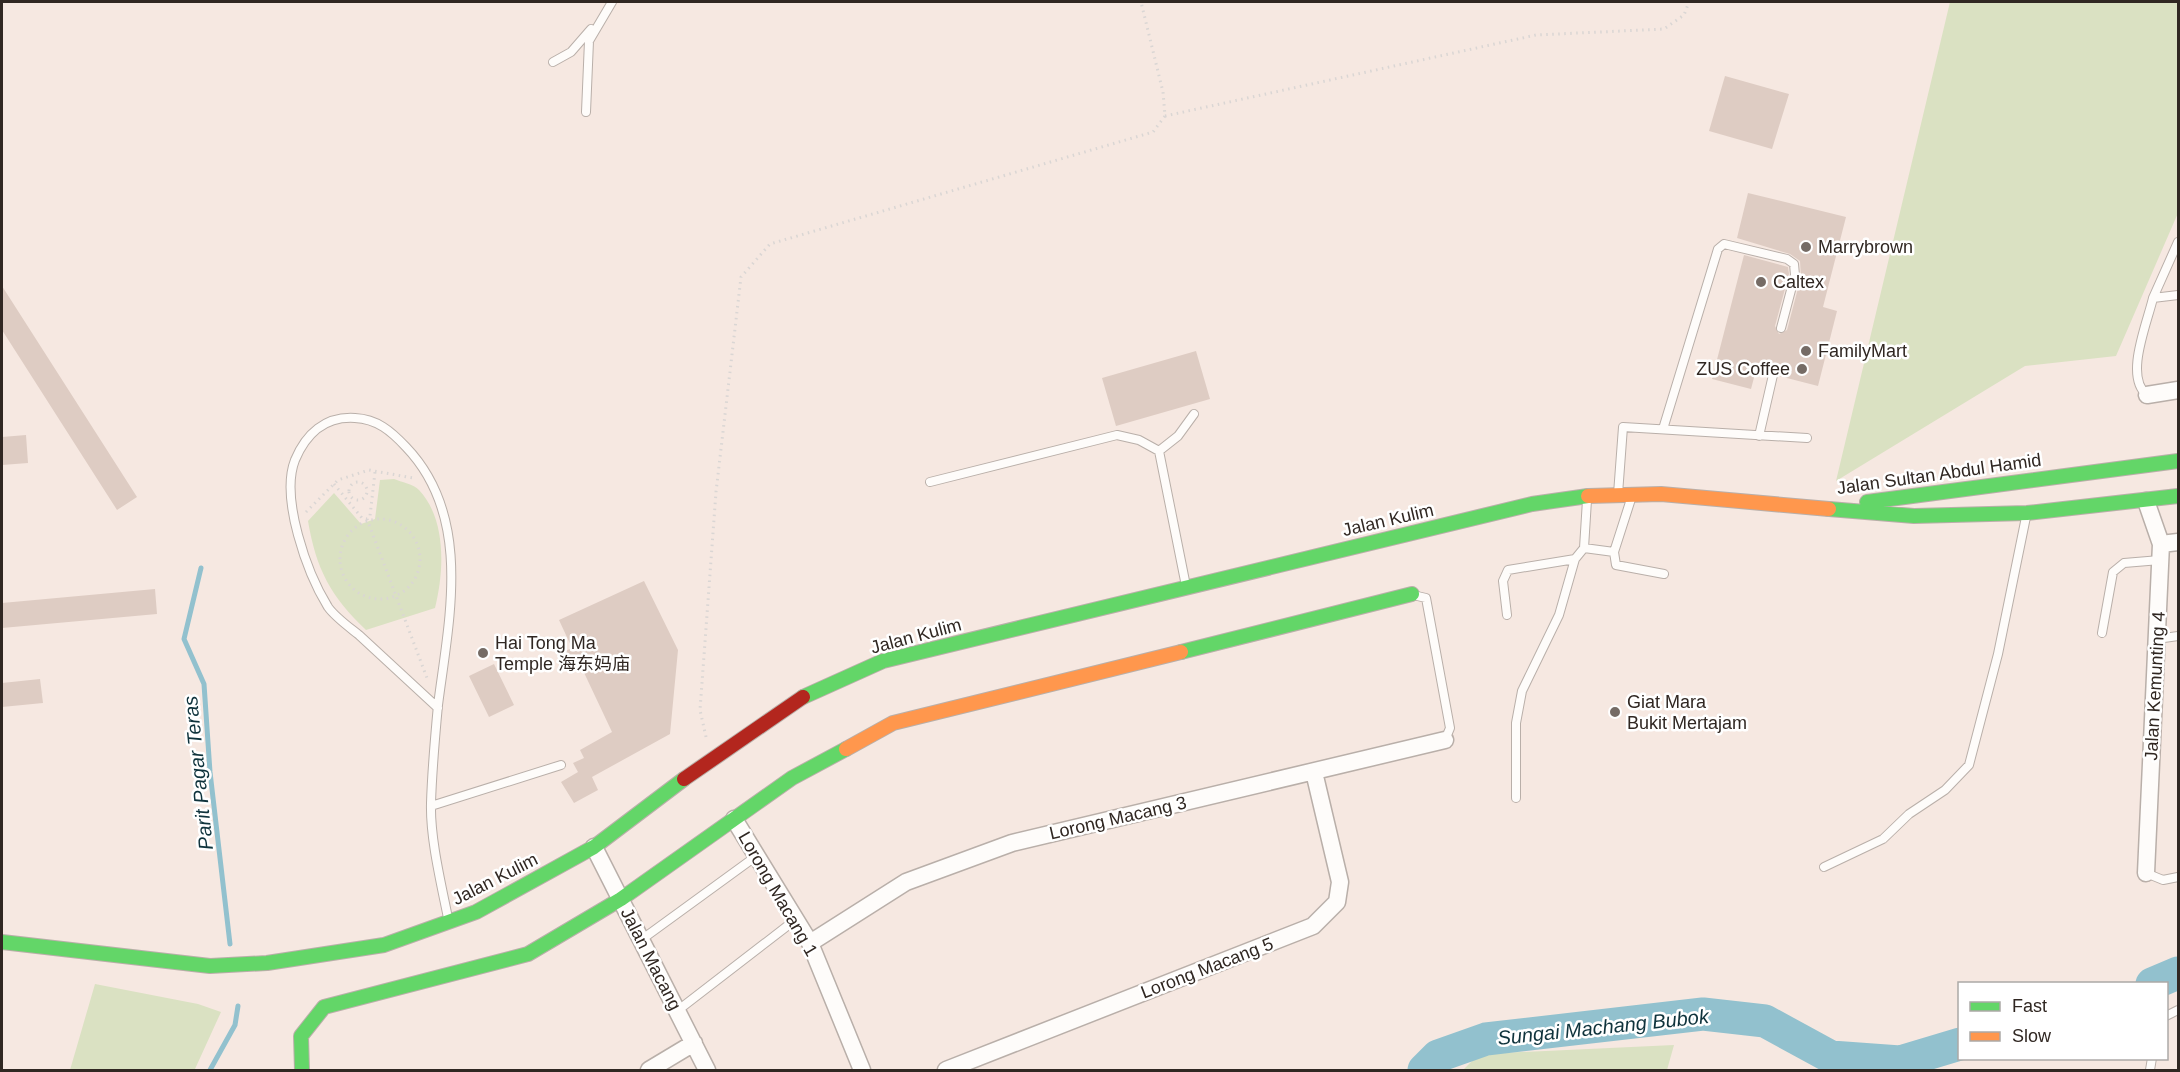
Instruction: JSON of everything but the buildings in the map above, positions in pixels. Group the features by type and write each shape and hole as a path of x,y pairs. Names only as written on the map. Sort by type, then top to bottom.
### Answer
{"main road":[{"name":"Jalan Sultan Abdul Hamid","path":"1830,507 1957,488 2178,461"},
{"name":"Jalan Kulim","path":"2,942 210,966 267,963 384,945 476,912 594,847 711,759 802,697 883,661 1532,504 1587,496 1632,493 1830,507"},
{"name":"Jalan Sultan Abdul Hamid","path":"1830,507 1914,516 2027,513 2178,496"},
{"path":"302,1071 301,1036 324,1007 528,954 621,899 792,778 893,723 1412,594"}],"street":[{"path":"2147,395 2178,390"},
{"name":"Jalan Kemunting 4","path":"2146,501 2161,552 2146,873"},
{"path":"2161,552 2178,542"},
{"name":"Lorong Macang 3","path":"810,943 906,882 1012,843 1445,740"},
{"name":"Lorong Macang 5","path":"946,1071 1313,926 1337,902 1340,882 1314,772"},
{"name":"Lorong Macang 1","path":"734,819 755,857 810,943 862,1071"},
{"name":"Jalan Macang","path":"594,847 707,1071"},
{"path":"649,1071 694,1044"}],"lane":[{"path":"553,62 570,52 612,2"},
{"path":"586,112 589,41 598,21"},
{"path":"2147,395 2139,389 2134,373 2153,298 2178,242"},
{"path":"1663,429 1718,249 1724,244 1786,259 1794,264 1795,275 1781,328"},
{"path":"2153,298 2178,295"},
{"path":"1759,436 1773,375"},
{"path":"1159,452 1178,436 1194,414"},
{"path":"438,708 329,608 299,542 289,485 295,461 307,438 324,422 347,418 370,419 392,433 413,454 430,482 437,495 450,540 451,611 438,708 431,806 440,878 449,921"},
{"path":"1618,494 1623,427 1807,438"},
{"path":"930,482 1117,435 1138,440 1159,452 1186,586"},
{"path":"1632,493 1614,552 1616,565 1664,574"},
{"path":"1516,798 1516,723 1522,691 1559,615 1575,559 1584,548 1587,496"},
{"path":"1824,867 1883,838 1909,814 1945,790 1969,765 1998,654 2027,513"},
{"path":"1584,548 1614,552"},
{"path":"2102,633 2113,572 2124,563 2161,552"},
{"path":"1507,615 1503,581 1508,570 1575,559"},
{"path":"1412,594 1426,598 1450,728 1445,740"},
{"path":"2157,639 2178,636"},
{"path":"431,806 561,765"},
{"path":"641,940 755,857"},
{"path":"2146,873 2163,880 2178,877"},
{"path":"677,1011 795,920"}],"path":[{"path":"1141,2 1163,92 1165,116"},
{"path":"711,759 700,710 716,492 741,277 770,244 1153,132 1165,116 1536,35 1664,29 1684,15 1689,2"},
{"path":"296,522 338,480 369,470 430,482"},
{"path":"334,484 362,518 367,519 381,518 404,526 419,546 420,570 407,590 396,596 383,599 370,598 353,588 342,572 341,546 348,534 367,519 370,516 375,472"},
{"path":"353,498 349,491 357,482 365,485 367,494"},
{"path":"344,497 361,500 374,487"},
{"path":"367,519 438,708"}],"green space":[{"path":"1950,2 2178,2 2178,213 2116,356 2025,366 1836,481"},
{"path":"394,479 417,488 435,516 441,547 438,594 435,608 366,630 343,606 327,581 316,554 308,521 334,493 361,524 375,519 380,480"},
{"path":"95,984 198,1004 221,1012 195,1069 70,1070"},
{"path":"1674,1045 1667,1070 1463,1070 1479,1054"}],"waterway":[{"name":"Parit Pagar Teras","path":"201,568 184,639 204,684 210,772 230,944"},
{"name":"Sungai Machang Bubok","path":"2157,982 2178,973"},
{"name":"Parit Pagar Teras","path":"210,1070 235,1025 238,1006"},
{"name":"Sungai Machang Bubok","path":"1424,1070 1438,1056 1486,1039 1703,1014 1765,1021 1831,1057 1900,1062 1958,1045"}],"traffic: fast":[{"path":"1867,502 2178,461"},
{"path":"803,697 883,661 1532,504 1588,496"},
{"path":"1829,509 1914,516 2027,513 2178,496"},
{"path":"1181,652 1412,594"},
{"path":"302,1070 301,1036 324,1007 528,954 621,899 792,778 846,749"},
{"path":"2,942 210,966 267,963 384,945 476,912 594,847 684,779"}],"traffic: slow":[{"path":"1588,496 1661,494 1829,509"},
{"path":"846,749 893,723 1181,652"}],"traffic: jam":[{"path":"684,779 803,697"}],"place":[{"name":"Marrybrown","path":"1806,247"},
{"name":"Caltex","path":"1761,282"},
{"name":"FamilyMart","path":"1806,351"},
{"name":"ZUS Coffee","path":"1802,369"},
{"name":"Hai Tong Ma Temple 海东妈庙","path":"483,653"},
{"name":"Giat Mara Bukit Mertajam","path":"1615,712"}]}
